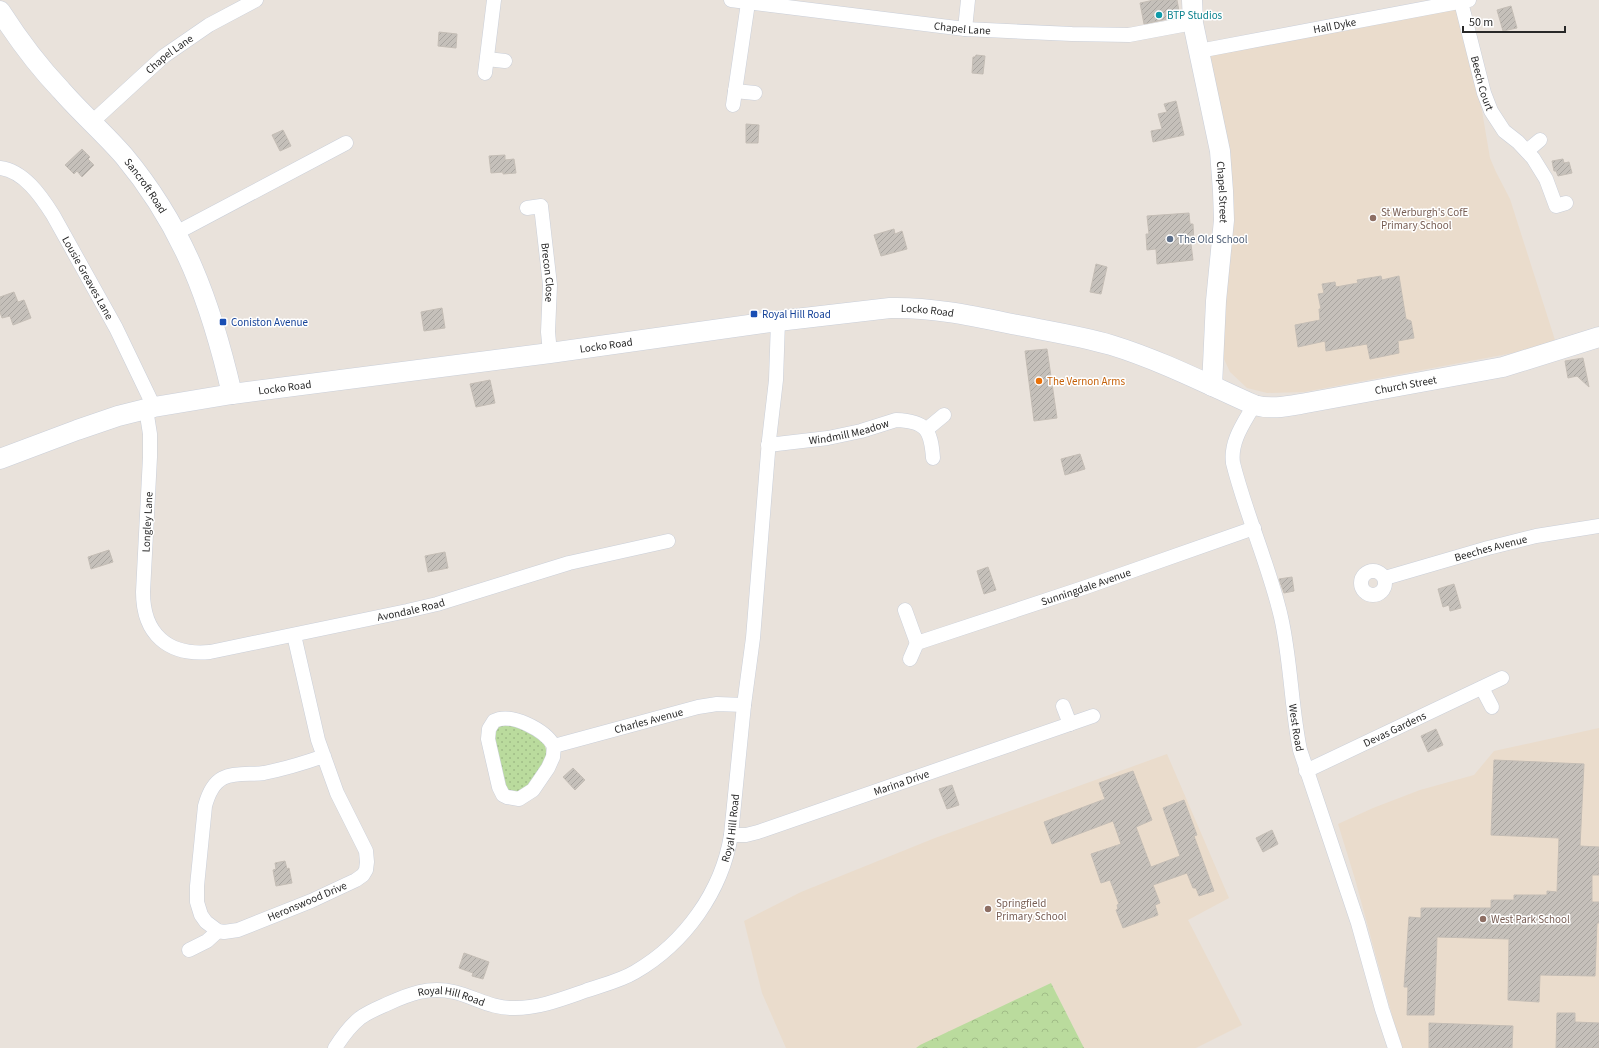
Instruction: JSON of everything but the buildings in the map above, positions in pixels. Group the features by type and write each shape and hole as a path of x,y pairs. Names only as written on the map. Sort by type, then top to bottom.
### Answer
{"street":[{"name":"Chapel Lane","path":"92,122 164,56 209,25 256,0"},
{"path":"485,74 494,0"},
{"name":"Chapel Lane","path":"731,0 965,29 1118,35 1193,23"},
{"path":"965,29 968,0"},
{"name":"Chapel Street","path":"1192,0 1193,23 1220,151 1224,204 1223,234 1216,301 1212,386"},
{"name":"Hall Dyke","path":"1199,51 1349,24 1420,8 1465,1"},
{"name":"Beech Court","path":"1465,1 1484,92 1491,110 1504,131 1527,151 1542,172 1556,206 1566,203"},
{"path":"733,106 748,3"},
{"name":"Sancroft Road","path":"0,11 23,45 45,72 123,155 165,214 196,273 222,351 232,394"},
{"path":"487,59 505,61"},
{"path":"735,90 755,93"},
{"path":"1527,151 1540,140"},
{"path":"176,233 346,143"},
{"name":"Lousie Greaves Lane","path":"0,168 13,172 31,187 42,198 53,215 116,328 150,408"},
{"name":"Brecon Close","path":"528,208 542,206 550,285 548,332 550,353"},
{"name":"Locko Road","path":"0,459 84,428 150,408 232,394 550,353 778,321 890,308 913,308 939,311 994,320 1110,345 1150,359 1212,386"},
{"name":"Royal Hill Road","path":"335,1048 349,1028 365,1014 418,991 451,991 490,1005 506,1008 520,1008 562,999 614,981 636,971 656,958 674,942 700,911 721,873 727,855 731,835 744,705 753,638 768,444 776,380 778,321"},
{"name":"Church Street","path":"1212,386 1254,405 1264,407 1283,407 1503,367 1599,337"},
{"name":"West Road","path":"1254,405 1235,440 1232,456 1235,473 1254,528 1282,623 1286,643 1296,731 1306,771 1358,923 1382,1009 1395,1048"},
{"name":"Longley Lane","path":"150,408 150,457 143,603 148,622 155,633"},
{"path":"933,458 932,446 927,429 944,415"},
{"name":"Windmill Meadow","path":"768,444 828,438 862,431 896,420 914,422 927,429"},
{"name":"Beeches Avenue","path":"1385,578 1524,539 1599,526"},
{"name":"Sunningdale Avenue","path":"917,643 1086,587 1254,528"},
{"name":"Avondale Road","path":"155,633 163,642 174,648 195,653 210,652 437,604 576,561 668,541"},
{"path":"905,610 917,643 910,659"},
{"name":"Heronswood Drive","path":"218,930 231,932 244,928 343,887 363,875 367,866 366,851 338,793 324,756 311,712 294,635"},
{"name":"Devas Gardens","path":"1306,771 1502,678"},
{"path":"1482,688 1492,707"},
{"name":"Charles Avenue","path":"554,746 698,707 717,704 744,705"},
{"path":"1063,706 1070,724"},
{"name":"Marina Drive","path":"731,835 746,835 758,832 1093,716"},
{"path":"506,718 518,720 545,736 554,746 553,757 545,772 529,793 519,799 512,799 503,795 499,787 488,739 489,728 494,721 506,718"},
{"path":"189,950 207,941 218,930 206,922 201,915 197,902 197,886 205,806 209,793 215,784 228,777 271,771 304,763 324,756"}],"shaded area":[{"name":"St Werburgh's CofE Primary School","path":"1456,8 1482,111 1490,158 1510,199 1555,340 1528,350 1304,392 1267,393 1247,388 1230,372 1224,359 1208,52"},
{"name":"West Park School","path":"1599,728 1599,1048 1401,1048 1355,879 1338,824 1373,808 1420,790 1474,775 1494,751"},
{"name":"Springfield Primary School","path":"1167,754 1229,898 1188,920 1242,1025 1196,1048 1084,1048 1051,983 916,1048 786,1048 762,993 744,921 801,892 935,838"}],"green space":[{"path":"504,723 533,734 541,740 545,747 545,761 541,769 521,793 509,791 506,788 493,731 495,728"},
{"path":"1051,983 1084,1048 916,1048 920,1045"}],"place":[{"name":"BTP Studios","path":"1159,15"},
{"name":"St Werburgh's CofE Primary School","path":"1373,218"},
{"name":"The Old School","path":"1170,239"},
{"name":"Royal Hill Road","path":"754,314"},
{"name":"Coniston Avenue","path":"223,322"},
{"name":"The Vernon Arms","path":"1039,381"},
{"name":"Springfield Primary School","path":"988,909"},
{"name":"West Park School","path":"1483,919"}]}
